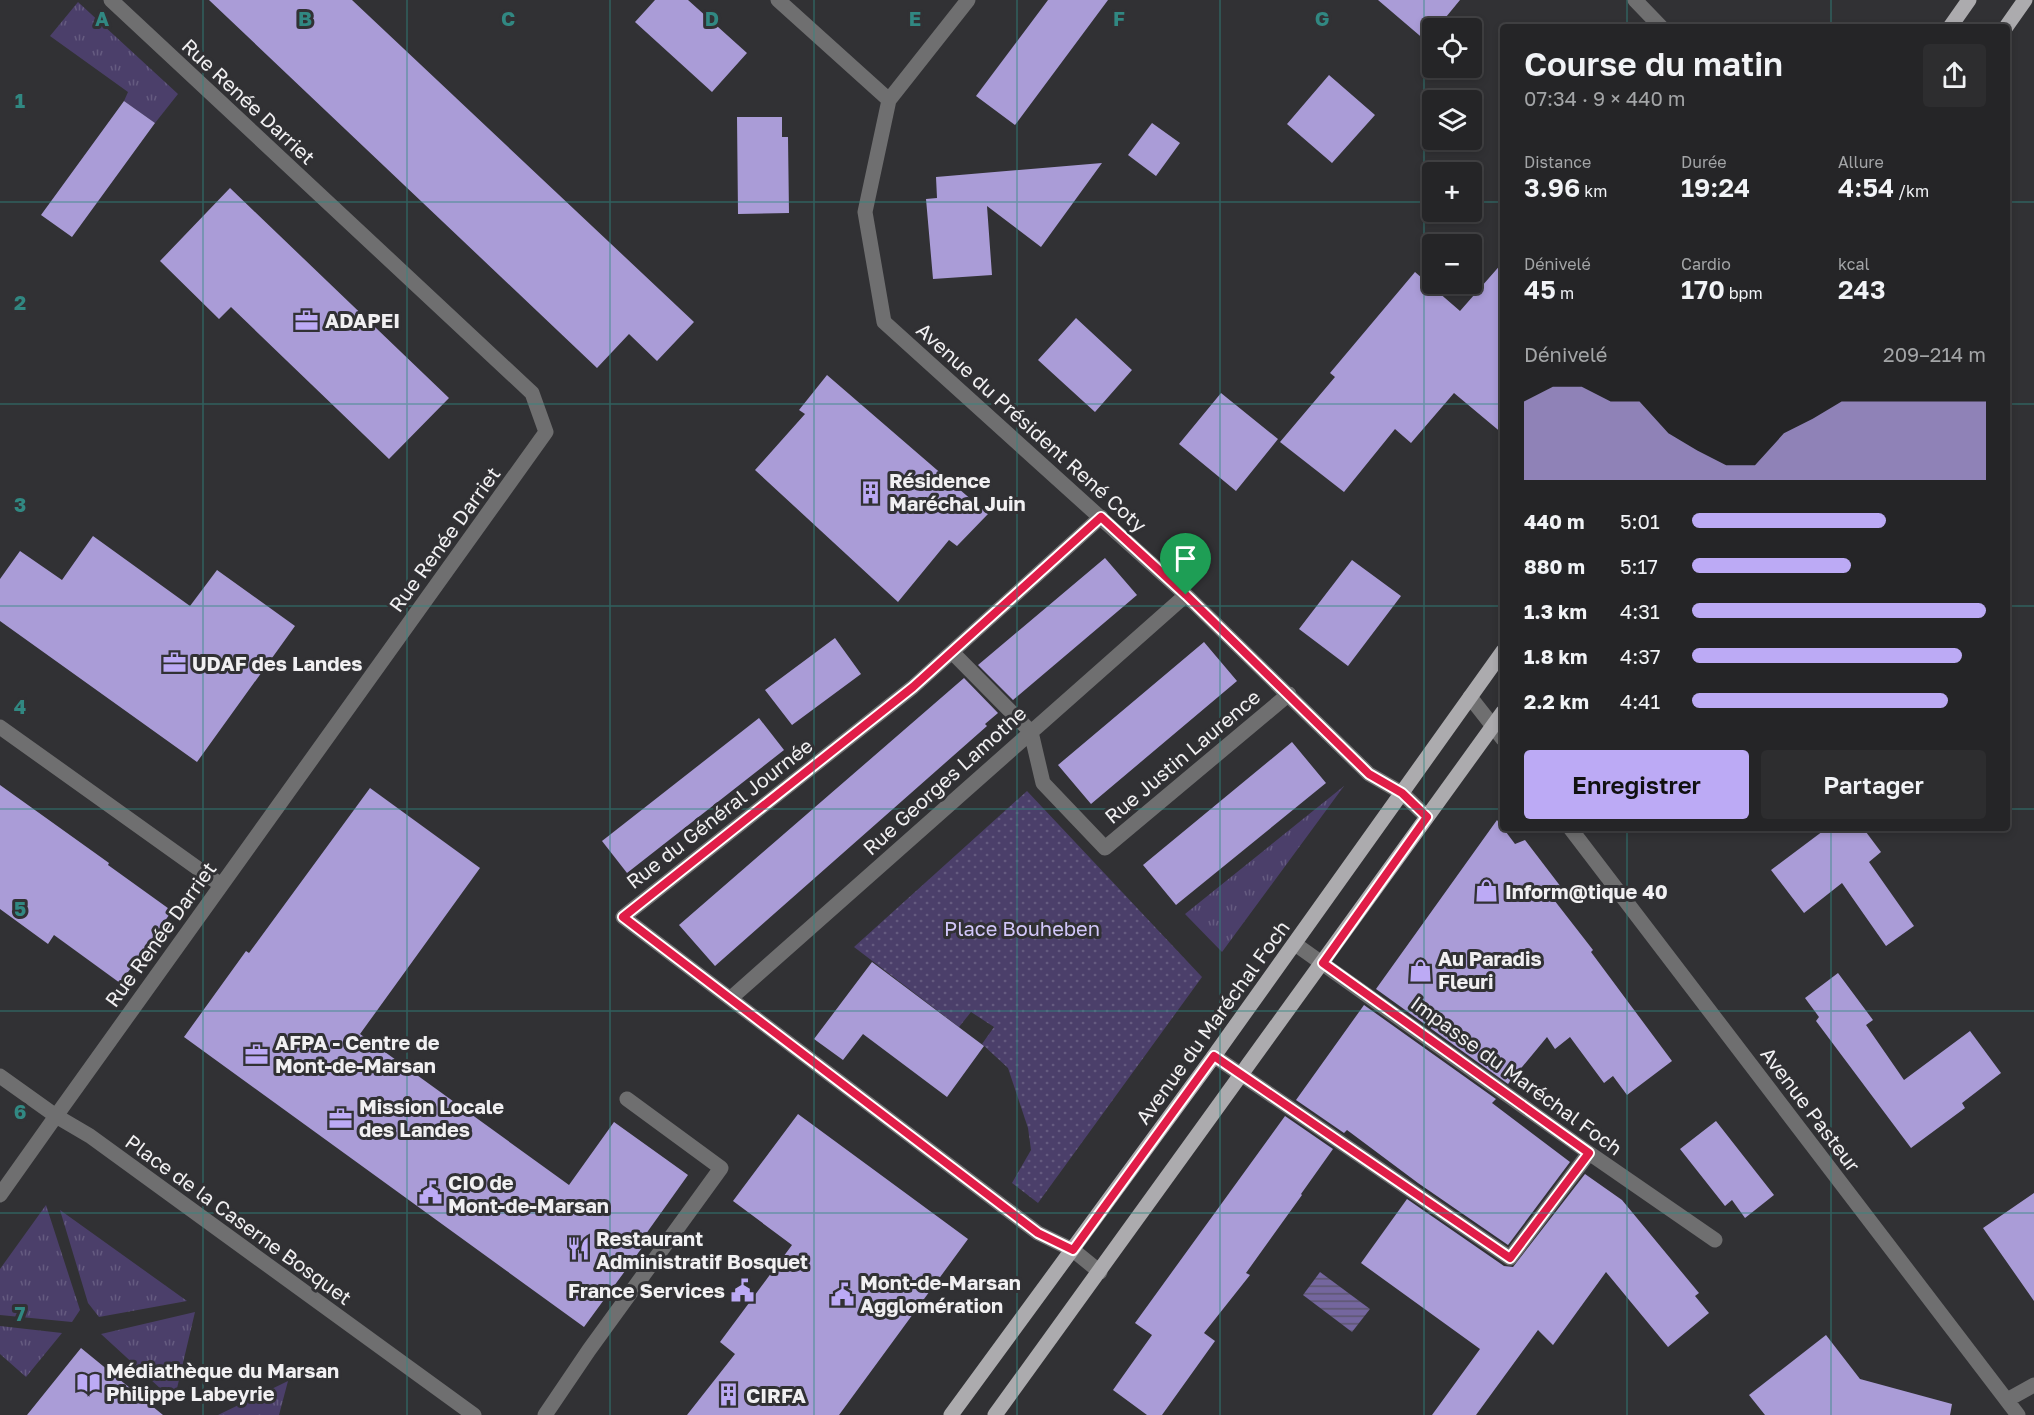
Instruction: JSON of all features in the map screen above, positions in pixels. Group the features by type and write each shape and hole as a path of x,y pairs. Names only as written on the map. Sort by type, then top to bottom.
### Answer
{"main road":[{"path":"1952,24 1969,0"},
{"path":"2008,24 2025,0"},
{"name":"Avenue du Maréchal Foch","path":"951,1415 1295,944 1500,655"},
{"path":"995,1415 1500,716"}],"street":[{"name":"Rue Renée Darriet","path":"56,1116 546,432 531,393 111,0"},
{"path":"778,0 889,100 968,0"},
{"path":"1635,0 1658,24"},
{"name":"Avenue du Président René Coty","path":"889,100 865,212 884,322 1186,595 1369,774 1402,793 1427,817"},
{"name":"Rue du Général Journée","path":"1100,1272 1073,1250 1038,1233 623,917 913,687 1101,517"},
{"name":"Rue Georges Lamothe","path":"731,998 1186,595"},
{"path":"952,652 1031,732"},
{"name":"Rue Justin Laurence","path":"1031,732 1043,783 1105,848 1289,694"},
{"path":"1470,697 1500,736"},
{"path":"0,727 221,885"},
{"name":"Avenue Pasteur","path":"1572,831 2018,1415"},
{"name":"Impasse du Maréchal Foch","path":"1295,944 1715,1240"},
{"path":"1214,1056 1510,1258 1589,1153"},
{"path":"0,1076 56,1116 0,1195"},
{"path":"545,1415 589,1350 722,1168 627,1099"},
{"name":"Place de la Caserne Bosquet","path":"56,1116 90,1136 474,1415"},
{"path":"2007,1400 2034,1385"}],"green space":[{"path":"78,2 178,94 155,123 124,101 128,92 50,36"},
{"path":"1344,786 1222,952 1185,914"},
{"name":"Place Bouheben","path":"1027,791 1202,977 1038,1203 1012,1183 1031,1150 1028,1128 1008,1068 982,1044 994,1027 971,1012 959,1027 854,947"},
{"path":"46,1205 80,1310 72,1322 0,1315 0,1269"},
{"path":"60,1210 187,1301 99,1317 88,1303"},
{"path":"195,1312 174,1401 101,1334"},
{"path":"0,1326 62,1333 26,1377 0,1354"},
{"path":"288,1381 279,1415 218,1415"}],"shaded area":[{"path":"1320,1272 1370,1309 1352,1332 1303,1295"}],"building":[{"path":"209,0 352,0 694,322 657,361 629,334 597,368"},
{"path":"655,0 688,0 747,53 712,92 635,22"},
{"path":"1048,0 1108,0 1015,125 976,96"},
{"path":"1378,0 1460,0 1445,18 1422,18 1422,38"},
{"path":"1329,75 1375,115 1332,163 1287,124"},
{"path":"124,101 155,123 72,237 41,215"},
{"path":"737,117 782,117 782,137 788,137 789,213 738,214"},
{"path":"1152,123 1180,143 1156,176 1128,155"},
{"path":"1102,163 1041,247 987,206 992,275 933,279 926,199 937,198 936,177"},
{"path":"230,188 449,398 389,459 231,307 219,319 160,261"},
{"path":"1500,265 1500,431 1454,393 1411,443 1395,429 1344,492 1280,442 1335,377 1330,373 1415,272 1422,278 1422,294 1440,294 1460,311 1475,294 1482,294 1482,286"},
{"path":"1076,318 1132,370 1095,412 1038,360"},
{"name":"Résidence Maréchal Juin","path":"827,375 988,514 957,546 949,540 898,602 755,470 805,414 799,410"},
{"path":"1221,393 1278,439 1236,491 1179,444"},
{"path":"93,536 190,606 217,570 295,626 197,762 0,621 0,579 20,551 62,580"},
{"path":"1105,558 1137,595 1013,700 978,665"},
{"path":"1352,560 1401,596 1348,666 1299,629"},
{"path":"835,638 861,674 792,725 765,690"},
{"path":"1204,642 1237,681 1091,804 1058,765"},
{"path":"964,678 998,713 985,724 987,726 715,966 679,925"},
{"path":"759,718 784,750 627,873 602,841"},
{"path":"1292,742 1326,783 1176,905 1143,865"},
{"path":"0,785 172,911 120,983 54,935 48,944 0,909"},
{"path":"370,788 480,868 360,1034 569,1185 614,1122 688,1175 643,1238 647,1241 584,1327 184,1037 246,951 249,953"},
{"path":"1497,820 1500,824 1500,831 1505,831 1515,844 1525,840 1561,887 1551,896 1593,950 1591,952 1672,1061 1627,1095 1613,1076 1604,1083 1570,1037 1555,1049 1547,1037 1508,1084 1376,989"},
{"path":"1823,831 1865,831 1881,852 1869,862 1914,926 1886,946 1842,883 1804,913 1771,870"},
{"path":"872,962 984,1046 947,1097 863,1034 843,1060 814,1039"},
{"path":"1838,973 1873,1020 1866,1025 1904,1080 1970,1031 2001,1073 1962,1103 1965,1108 1911,1148 1816,1021 1819,1017 1805,998"},
{"path":"1364,1005 1496,1099 1492,1103 1570,1162 1508,1245 1418,1183 1347,1130 1344,1133 1296,1100"},
{"name":"Mont-de-Marsan Agglomération","path":"798,1114 968,1239 839,1415 687,1415 735,1354 720,1342 792,1245 733,1201"},
{"path":"1285,1116 1333,1149 1246,1273 1250,1275 1204,1333 1215,1341 1162,1415 1147,1415 1113,1390 1152,1335 1135,1323"},
{"path":"1716,1121 1774,1195 1745,1218 1732,1200 1725,1206 1680,1149"},
{"path":"1585,1174 1622,1200 1699,1293 1695,1296 1709,1313 1668,1347 1606,1272 1553,1345 1538,1330 1476,1415 1432,1415 1480,1349 1361,1263 1407,1199 1504,1266 1513,1267"},
{"path":"2034,1193 2034,1301 1983,1228"},
{"path":"1826,1335 1860,1379 1952,1404 1950,1415 1765,1415 1749,1395"},
{"name":"Médiathèque du Marsan Philippe Labeyrie","path":"81,1348 163,1415 27,1415"}],"place":[{"name":"ADAPEI","path":"307,320"},
{"name":"Résidence Maréchal Juin","path":"871,492"},
{"name":"UDAF des Landes","path":"174,663"},
{"name":"Inform@tique 40","path":"1487,891"},
{"name":"Au Paradis Fleuri","path":"1420,970"},
{"name":"AFPA - Centre de Mont-de-Marsan","path":"257,1054"},
{"name":"Mission Locale des Landes","path":"341,1118"},
{"name":"CIO de Mont-de-Marsan","path":"430,1193"},
{"name":"Restaurant Administratif Bosquet","path":"578,1249"},
{"name":"France Services","path":"743,1290"},
{"name":"Mont-de-Marsan Agglomération","path":"842,1294"},
{"name":"Médiathèque du Marsan Philippe Labeyrie","path":"88,1382"},
{"name":"CIRFA","path":"728,1395"}],"route":[{"path":"1101,517 1186,595 1369,774 1402,793 1427,817 1323,963 1589,1153 1510,1258 1214,1056 1073,1250 1038,1233 623,917 913,687 1101,517"}]}
